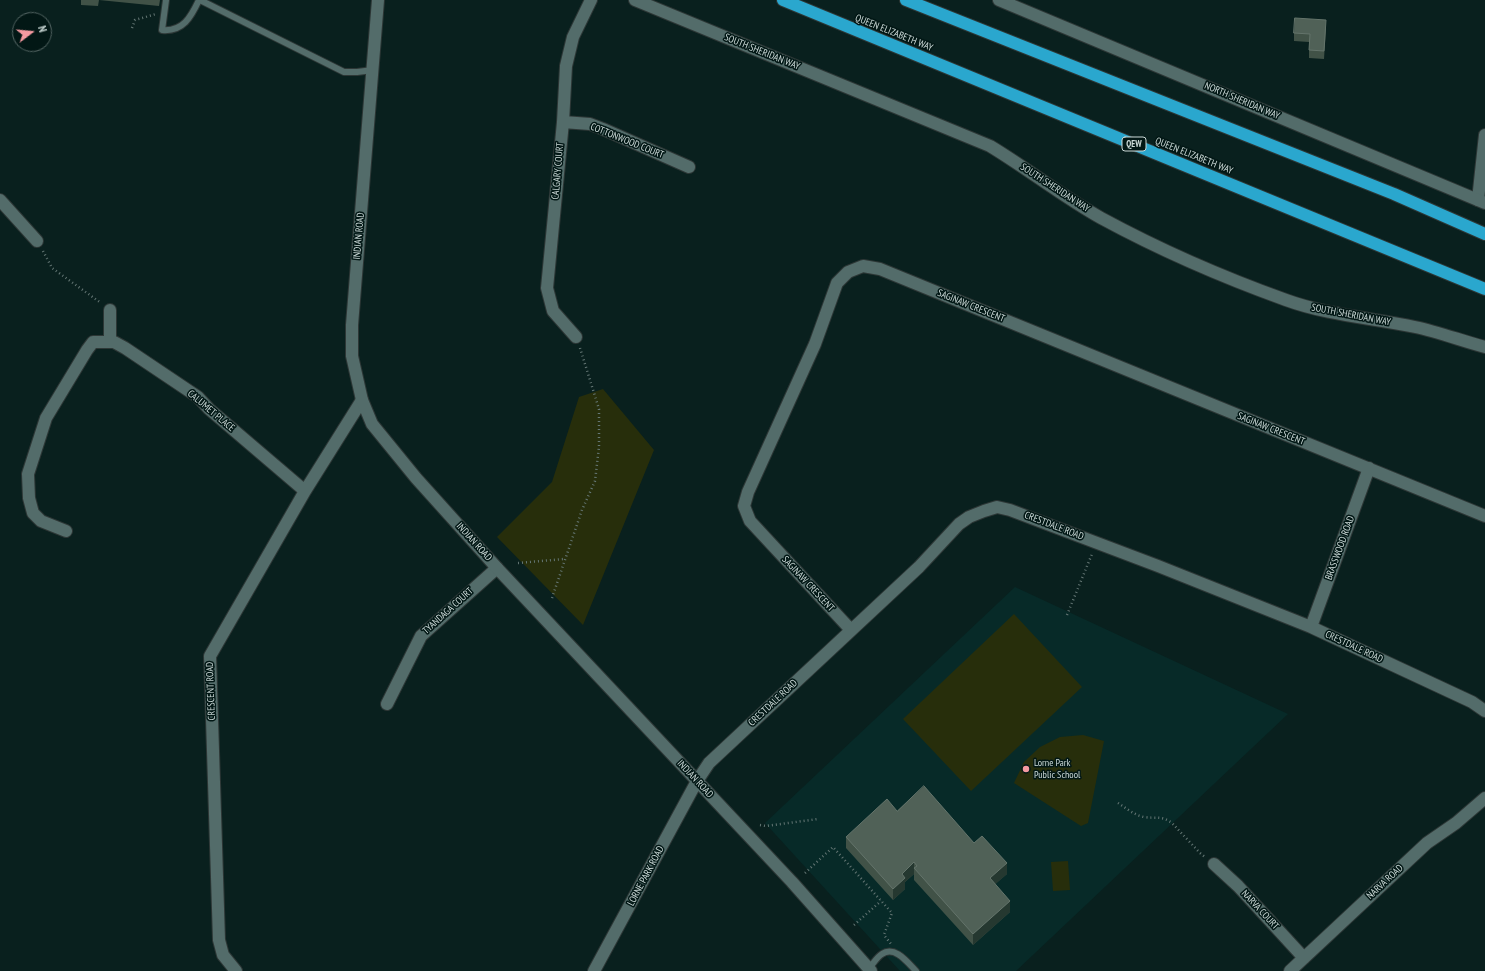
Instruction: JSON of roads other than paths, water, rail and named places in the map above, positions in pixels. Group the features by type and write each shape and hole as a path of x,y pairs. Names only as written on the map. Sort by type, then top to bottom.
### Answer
{"highway":[{"name":"QUEEN ELIZABETH WAY","path":"782,0 1485,289"},
{"path":"906,0 1394,194 1485,234"}],"street":[{"name":"INDIAN ROAD","path":"378,0 352,325 352,356 362,400 372,424 416,478 497,568 792,882 870,970"},
{"name":"CALGARY COURT","path":"576,337 553,311 547,288 563,122 566,66 573,37 591,0"},
{"name":"SOUTH SHERIDAN WAY","path":"635,0 990,146 1094,214 1180,257 1287,301 1339,314 1416,327 1485,347"},
{"name":"NORTH SHERIDAN WAY","path":"999,0 1482,201"},
{"name":"COTTONWOOD COURT","path":"563,122 590,124 689,167"},
{"path":"1482,201 1485,135"},
{"path":"0,200 37,240"},
{"name":"SAGINAW CRESCENT","path":"851,630 750,521 744,506 751,485 814,344 837,283 848,272 863,266 880,269 1485,516"},
{"path":"66,531 41,521 33,513 29,498 28,474 46,418 87,350 93,342 110,342 110,310"},
{"name":"CALUMET PLACE","path":"110,342 125,348 198,397 209,409 305,491"},
{"name":"CRESCENT ROAD","path":"236,971 223,955 219,940 210,656 305,491 362,400"},
{"name":"BRASSWOOD ROAD","path":"1311,627 1369,468"},
{"name":"CRESTDALE ROAD","path":"697,781 709,763 919,567 959,524 969,517 997,507 1010,510 1097,543 1311,627 1472,702 1485,711"},
{"name":"TYANDAGA COURT","path":"387,704 421,636 497,568"},
{"name":"LORNE PARK ROAD","path":"594,971 697,781"},
{"name":"NARVA ROAD","path":"1290,971 1427,843 1456,823 1485,798"},
{"name":"NARVA COURT","path":"1214,864 1238,886 1304,958"}],"lane":[{"path":"166,0 162,30 167,31 178,28 192,14 199,0 344,72 373,70"},
{"path":"870,970 881,954 887,951 897,952 916,971"}],"place":[{"name":"Lorne Park Public School","path":"1026,769"}]}
